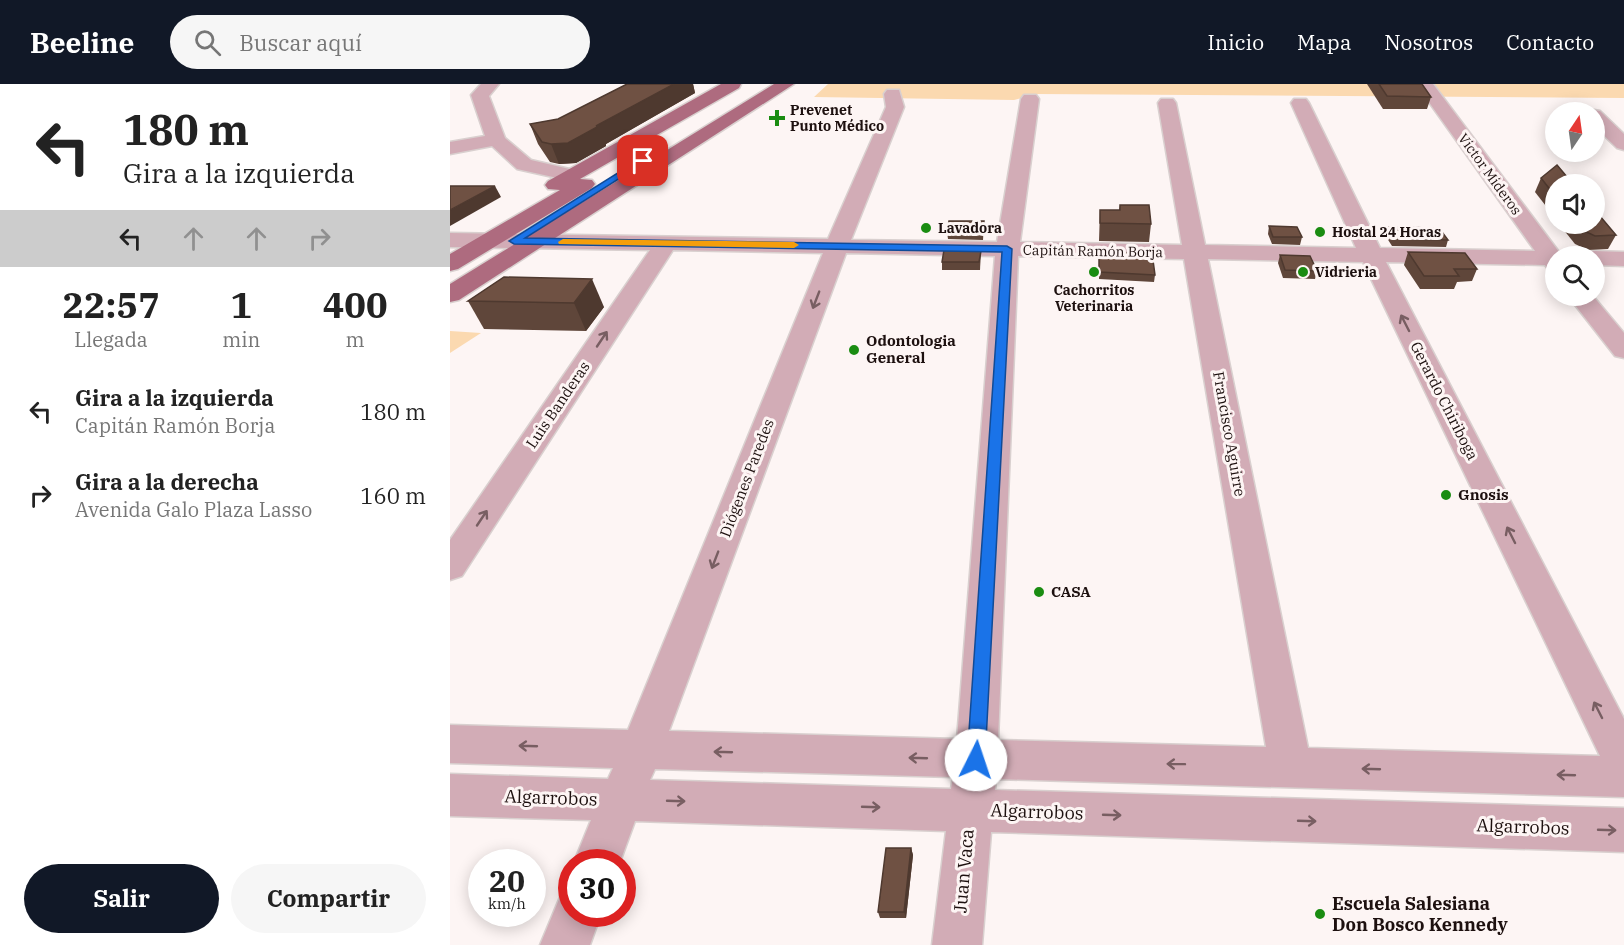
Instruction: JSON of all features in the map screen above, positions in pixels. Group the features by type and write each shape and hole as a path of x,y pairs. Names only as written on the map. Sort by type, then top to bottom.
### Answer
{"main road":[{"path":"454,242 733,84"},
{"path":"450,264 752,84"},
{"path":"450,295 524,241 769,84"},
{"path":"450,280 524,241 786,84"}],"street":[{"path":"491,84 480,95 496,140 524,165 571,176"},
{"name":"Victor Mideros","path":"1424,84 1545,248"},
{"name":"Diógenes Paredes","path":"602,849 838,246 895,107 893,94"},
{"name":"Juan Vaca","path":"957,945 976,760 1007,249 1030,99"},
{"name":"Francisco Aguirre","path":"1167,103 1290,766"},
{"name":"Gerardo Chiriboga","path":"1300,104 1372,255 1624,762"},
{"path":"1605,126 1624,144"},
{"path":"450,148 496,140"},
{"name":"Capitán Ramón Borja","path":"454,242 490,240 1545,260"},
{"name":"Luis Banderas","path":"450,567 666,243"},
{"path":"1605,258 1624,259"},
{"path":"1588,306 1624,350"},
{"path":"450,744 1624,777"},
{"name":"Algarrobos","path":"450,795 1624,830"},
{"path":"565,945 573,927"}],"shaded area":[{"path":"828,84 1624,84 1624,98 1036,94 1014,100 814,97"},
{"path":"450,331 481,333 450,353"}],"building":[{"path":"627,84 674,84 568,143 542,142 530,124 558,119"},
{"path":"1379,84 1422,84 1431,97 1387,96"},
{"path":"1557,165 1565,174 1546,174"},
{"path":"450,186 495,186 450,210"},
{"path":"1120,205 1149,205 1151,224 1100,223 1100,210 1120,210"},
{"path":"949,221 984,221 983,232 947,232"},
{"path":"1605,222 1616,235 1595,236 1591,234 1605,234"},
{"path":"1269,226 1297,227 1302,237 1273,237"},
{"path":"1387,227 1439,228 1448,240 1394,239"},
{"path":"944,250 981,251 979,262 942,262"},
{"path":"1099,252 1152,253 1155,275 1099,272"},
{"path":"1408,252 1465,253 1477,269 1454,269 1459,276 1424,276"},
{"path":"1280,255 1310,256 1317,271 1285,270"},
{"path":"504,277 592,279 574,303 468,301"},
{"path":"886,848 911,848 904,912 878,912"}],"slow traffic":[{"path":"563,242 794,245"}],"place":[{"name":"Prevenet Punto Médico","path":"777,118"},
{"name":"Lavadora","path":"926,228"},
{"name":"Hostal 24 Horas","path":"1320,232"},
{"name":"Cachorritos Veterinaria","path":"1094,272"},
{"name":"Vidrieria","path":"1303,272"},
{"name":"Odontologia General","path":"854,350"},
{"name":"Gnosis","path":"1446,495"},
{"name":"CASA","path":"1039,592"},
{"name":"Escuela Salesiana Don Bosco Kennedy","path":"1320,914"}],"route":[{"path":"643,161 514,241 1007,249 976,760"}]}
